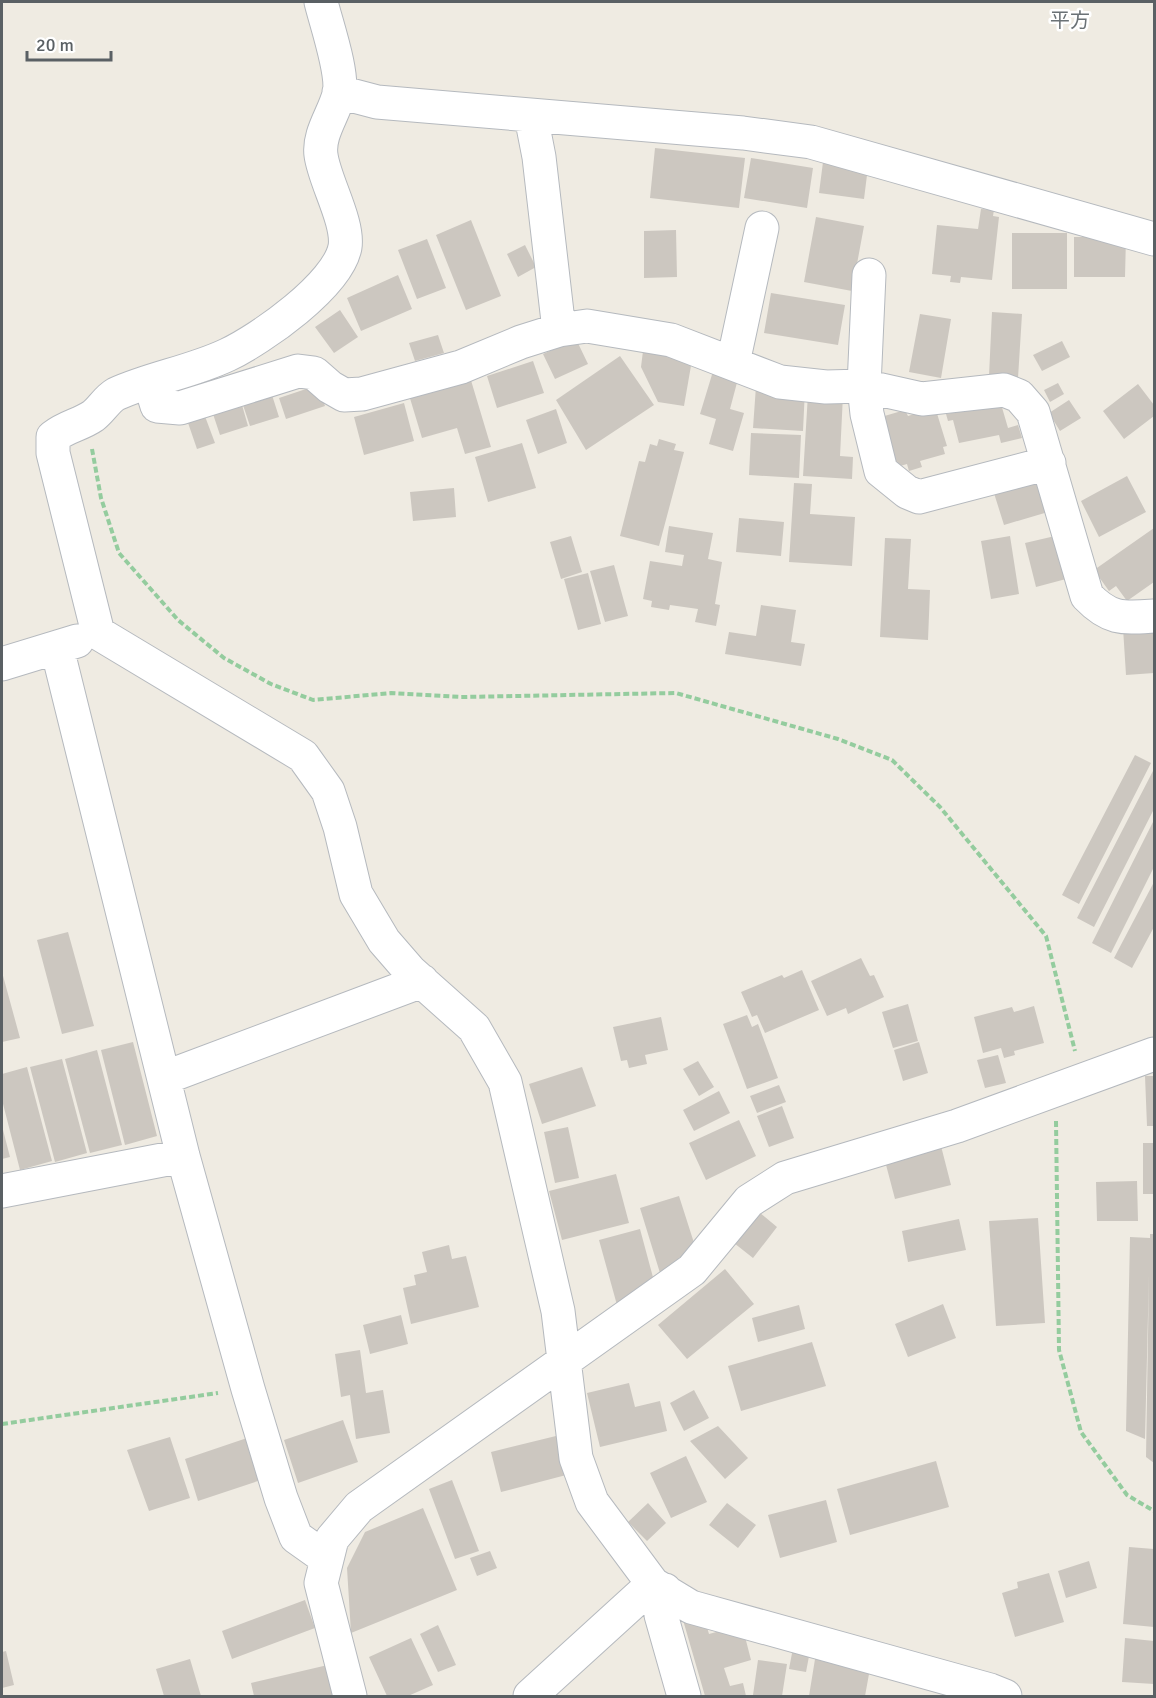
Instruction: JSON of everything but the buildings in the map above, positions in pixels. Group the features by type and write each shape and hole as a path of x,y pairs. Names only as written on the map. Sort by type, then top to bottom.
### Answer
{"street":[{"path":"321,2 336,61 339,92 322,140 320,154 345,245 340,259 321,286 293,312 229,354 114,395 92,416 66,427 53,437 53,453 98,633 303,756 328,791 340,827 356,894 384,941 422,981 474,1028 505,1082 558,1311 576,1458 592,1502 659,1587 691,1607 1005,1696"},
{"path":"339,92 377,102 743,133 811,142 1155,239"},
{"path":"531,116 539,157 560,330"},
{"path":"733,363 762,228"},
{"path":"869,275 864,386 867,414 881,471 908,492 919,497 1049,463"},
{"path":"150,383 158,406 180,408 298,370 315,373 330,387 344,395 362,394 461,368 521,342 560,330 587,326 671,340 780,382 826,387 864,386 922,399 1004,390 1019,396 1034,412 1087,596 1101,611 1118,618 1155,616"},
{"path":"2,664 98,633"},
{"path":"57,648 183,1156 248,1389 281,1498 296,1537 327,1559"},
{"path":"164,1078 422,981"},
{"path":"350,1696 321,1583 332,1539 359,1507 692,1270 749,1201 785,1178 957,1126 1155,1054"},
{"path":"2,1191 183,1156"},
{"path":"530,1696 659,1587"},
{"path":"659,1587 661,1615 684,1696"}],"path":[{"path":"92,416 92,450 101,498 119,553 178,620 224,658 271,684 313,700 391,693 461,697 676,693 838,739 892,760 940,807 1046,936 1061,990 1073,1047 1090,1077"},
{"path":"1056,1090 1059,1350 1081,1432 1127,1496 1155,1511"},
{"path":"2,1424 248,1389"}],"district":[{"name":"平方","path":"1070,20"}]}
